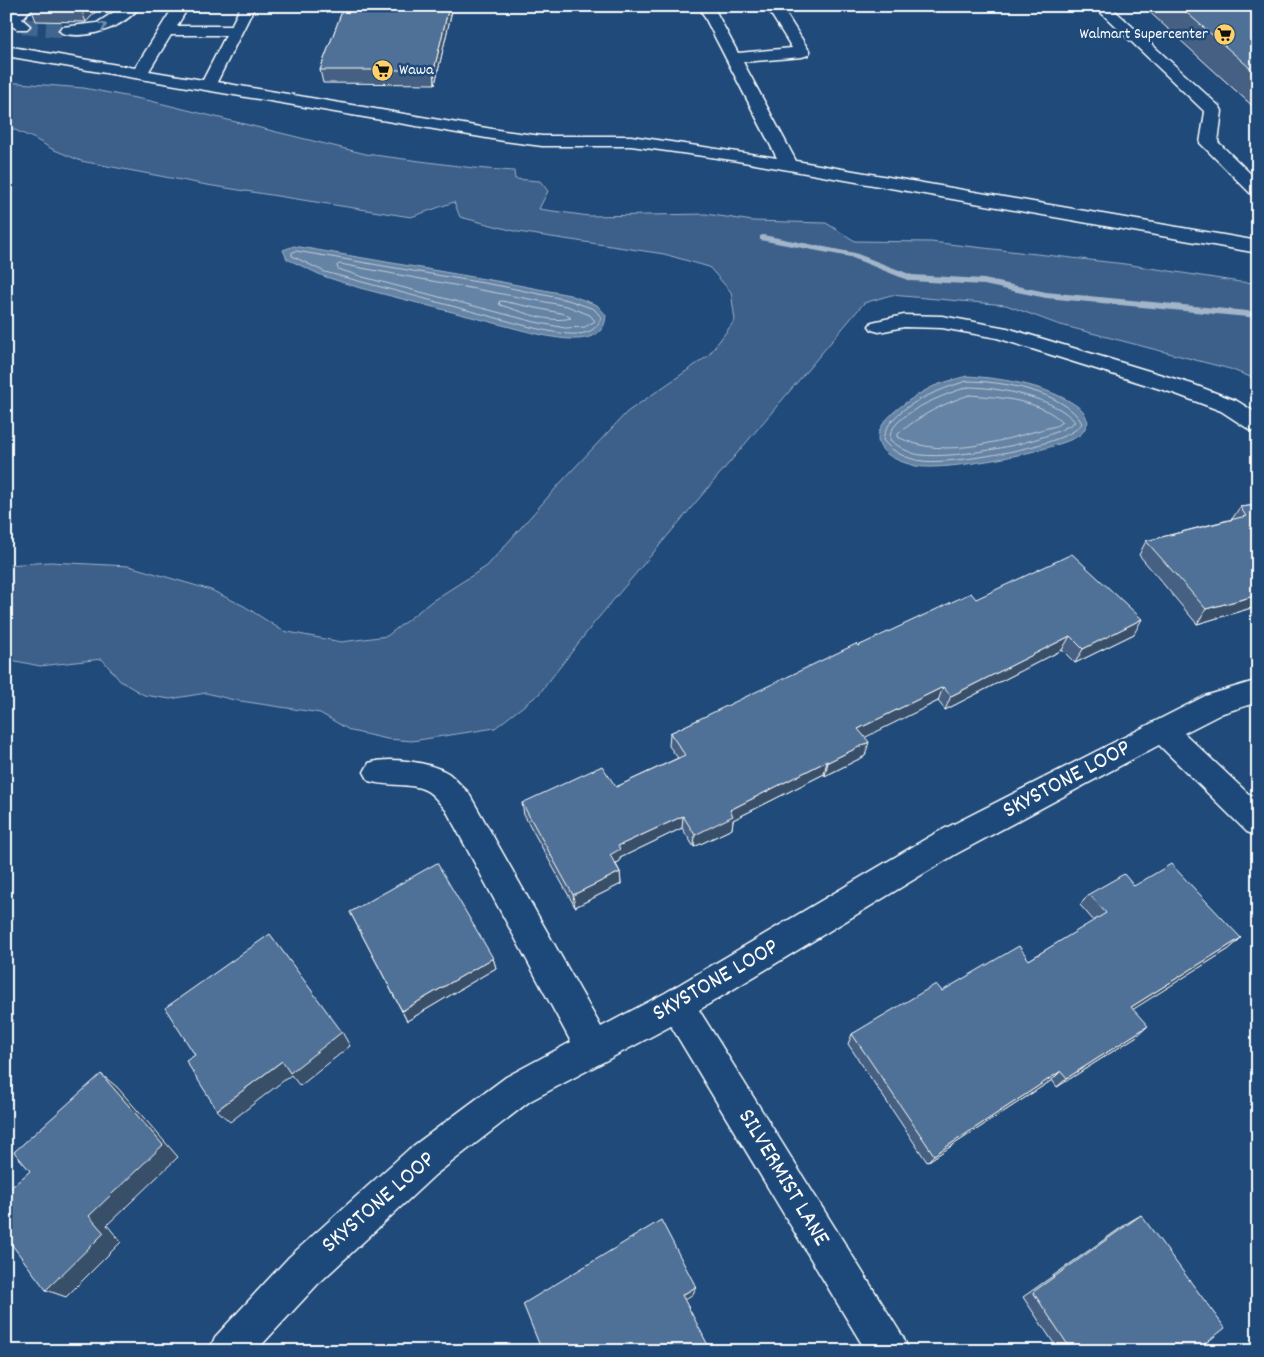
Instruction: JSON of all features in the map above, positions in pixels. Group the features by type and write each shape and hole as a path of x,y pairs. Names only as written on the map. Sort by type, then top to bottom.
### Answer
{"street":[{"path":"22,26 15,24 14,18 26,6"},
{"path":"67,30 97,29 112,22 133,6"},
{"path":"140,73 182,6"},
{"path":"208,85 248,6"},
{"path":"706,6 790,166"},
{"path":"733,58 802,52 773,6"},
{"path":"1101,6 1214,111 1209,143 1258,191"},
{"path":"166,31 236,30"},
{"path":"6,51 504,136 542,141 631,141 732,155 1258,247"},
{"path":"879,326 904,321 942,322 1000,332 1184,388 1229,406 1258,425"},
{"name":"SKYSTONE LOOP","path":"230,1351 303,1271 422,1162 518,1089 677,1005 945,844 1215,704 1258,691"},
{"path":"1162,730 1258,823"},
{"path":"379,772 416,775 437,782 457,801 594,1049"},
{"name":"SILVERMIST LANE","path":"677,1005 890,1351"}],"shaded area":[{"path":"6,82 84,88 151,101 366,154 474,168 514,171 515,179 540,181 548,191 539,209 589,216 706,214 753,221 826,223 855,241 931,242 1125,264 1240,282 1258,283 1258,380 1230,369 1057,324 1006,305 891,295 864,303 594,623 539,694 495,728 412,741 387,739 351,731 320,713 234,700 206,693 170,699 144,695 120,681 102,659 40,666 6,659 6,565 50,562 129,566 211,590 244,606 283,631 341,642 387,636 432,601 487,566 563,480 627,412 708,356 735,320 731,292 709,267 664,254 518,232 460,217 454,202 411,217 207,185 81,161 6,126"}],"water":[{"path":"294,246 570,295 597,305 606,315 604,326 597,333 589,337 578,339 566,339 533,333 360,288 323,276 287,259 283,250"},
{"path":"967,376 1011,381 1056,394 1081,409 1088,422 1080,435 1067,441 1000,459 974,463 950,466 916,466 893,458 881,448 878,437 882,426 904,404 934,386"}],"building":[{"path":"33,6 83,6 81,9 31,8"},
{"path":"344,6 449,6 434,70 320,70"},
{"path":"1179,6 1258,6 1258,75"},
{"path":"1258,505 1258,595 1206,609 1146,541 1246,516 1240,507"},
{"path":"1072,554 1142,619 1083,649 1070,636 951,696 943,687 858,729 869,742 730,810 733,816 695,835 683,816 618,846 620,849 610,855 620,872 573,895 522,803 602,766 616,787 685,755 670,733 856,644 858,646 971,593 976,599"},
{"path":"437,863 493,958 402,1011 350,912"},
{"path":"1171,864 1241,938 1131,1007 1148,1026 1067,1078 1061,1071 934,1155 852,1034 936,984 942,991 1019,946 1029,960 1106,913 1089,894 1124,874 1134,886"},
{"path":"270,934 342,1032 290,1073 282,1061 217,1110 186,1061 195,1055 165,1008"},
{"path":"101,1074 163,1145 89,1216 104,1233 46,1290 6,1237 6,1192 30,1171 14,1152"},
{"path":"1141,1215 1225,1328 1196,1351 1072,1351 1033,1292"},
{"path":"661,1220 696,1287 682,1295 711,1351 542,1351 523,1304"}],"waterway":[{"path":"763,238 852,255 910,278 984,282 1046,295 1258,315"}],"tunnel":[{"path":"22,26 67,30"}],"place":[{"name":"Walmart Supercenter","path":"1224,34"},
{"name":"Wawa","path":"383,70"}]}
